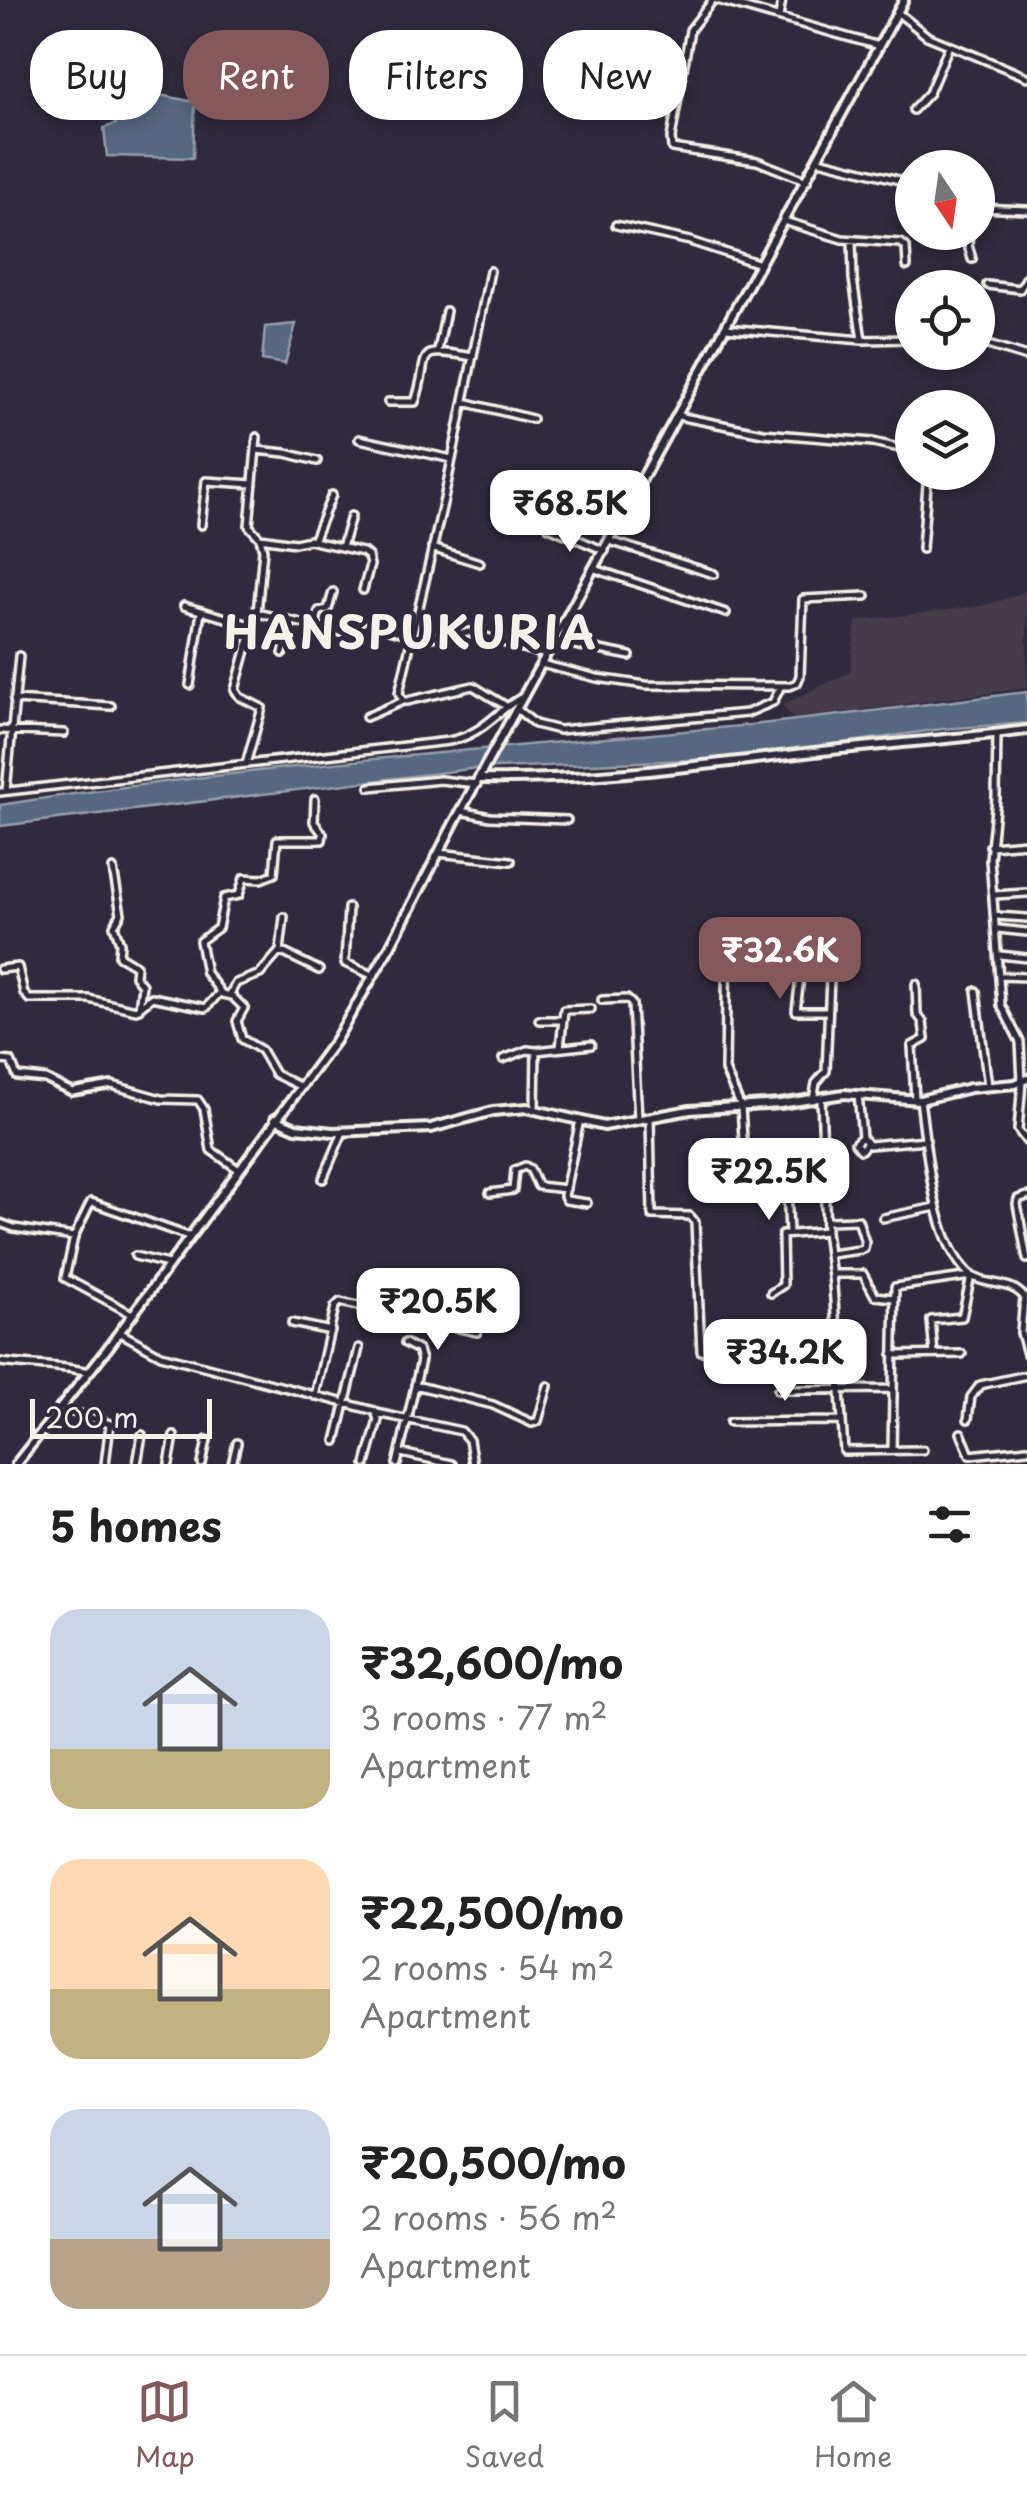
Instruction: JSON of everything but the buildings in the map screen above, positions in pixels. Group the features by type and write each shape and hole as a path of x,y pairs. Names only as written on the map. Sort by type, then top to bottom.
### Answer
{"main road":[{"path":"16,1464 335,1041 374,976 904,0"},
{"path":"479,779 544,780 702,767 1027,730"},
{"path":"275,1120 296,1128 343,1132 431,1128 494,1111 536,1109 604,1126 690,1110 858,1094 918,1100 1024,1080"}],"street":[{"path":"807,181 757,161 672,148 690,30 714,0 880,46"},
{"path":"779,18 782,0"},
{"path":"897,12 918,32 1027,77"},
{"path":"913,110 930,93 948,46"},
{"path":"818,160 895,179"},
{"path":"995,209 1027,210"},
{"path":"784,221 852,240 902,243 906,247 906,266"},
{"path":"616,224 690,241 760,264"},
{"path":"852,240 862,340"},
{"path":"969,250 972,259"},
{"path":"403,701 400,687 490,271"},
{"path":"995,286 1020,288 1027,277"},
{"path":"438,351 446,311"},
{"path":"726,328 895,339"},
{"path":"995,347 1027,357"},
{"path":"388,402 415,402 424,356 438,351 473,357"},
{"path":"464,402 532,420"},
{"path":"678,416 763,434 895,446"},
{"path":"246,764 262,708 240,697 236,690 257,613 263,550 260,538 250,526 258,437"},
{"path":"360,439 452,459"},
{"path":"256,450 317,461"},
{"path":"201,525 206,481 254,484"},
{"path":"922,549 927,490"},
{"path":"313,541 332,495"},
{"path":"342,548 352,516"},
{"path":"549,527 604,551"},
{"path":"260,538 295,543 313,541 368,556 370,565 363,590"},
{"path":"610,541 714,574"},
{"path":"432,548 480,563"},
{"path":"595,568 726,612"},
{"path":"314,627 318,613 328,609 332,592"},
{"path":"541,664 597,678 646,684 780,688 797,682 800,676 803,599 866,596"},
{"path":"184,606 252,624"},
{"path":"190,685 201,612"},
{"path":"257,613 354,635 376,624 431,638 470,632 546,655"},
{"path":"283,653 291,622"},
{"path":"554,640 630,656"},
{"path":"19,656 3,791 460,739 486,727 506,706 525,696"},
{"path":"366,717 403,701 472,686 506,706"},
{"path":"518,710 546,729 616,726 747,713 772,702 780,688"},
{"path":"14,700 111,706"},
{"path":"0,730 64,733"},
{"path":"997,734 990,846 1004,1013 1020,1042 1024,1080 1018,1130 1027,1142"},
{"path":"0,758 9,759"},
{"path":"370,786 479,779"},
{"path":"300,1087 275,1074 262,1050 242,1039 237,1021 244,1008 220,992 206,973 200,941 216,930 224,898 239,896 244,878 264,879 274,874 277,840 322,840 323,834 314,822 314,799"},
{"path":"461,811 490,817 566,820"},
{"path":"990,846 1027,843"},
{"path":"438,853 511,861"},
{"path":"113,869 121,914 114,926 120,943 119,956 135,964 135,976 142,984 139,1009"},
{"path":"994,895 1027,893"},
{"path":"348,908 345,963 374,976"},
{"path":"231,996 236,983 260,974 280,950 284,916"},
{"path":"996,916 1027,918"},
{"path":"998,929 1027,932"},
{"path":"832,932 826,1071 816,1083 844,1453 923,1450"},
{"path":"727,935 724,1070 741,1107 745,1156 823,1150"},
{"path":"280,950 319,970"},
{"path":"1000,955 1027,958"},
{"path":"0,969 18,967 29,999 89,1000 139,1009"},
{"path":"726,973 801,970 796,1011 828,1011"},
{"path":"1000,976 1027,977"},
{"path":"916,984 917,1014 924,1022 925,1038 912,1046 936,1207 957,1256 971,1276 962,1317 931,1320 934,1354"},
{"path":"976,991 988,1086"},
{"path":"139,1009 152,997 206,1008 220,992"},
{"path":"602,1000 628,999 632,1004 638,1121"},
{"path":"560,1048 562,1012 591,1009"},
{"path":"540,1020 562,1020"},
{"path":"503,1059 528,1050 590,1045"},
{"path":"536,1051 536,1109"},
{"path":"0,1060 11,1061 17,1076 45,1078 72,1092 112,1086 161,1099 198,1100 204,1109 211,1150 239,1170"},
{"path":"858,1094 862,1137 867,1145"},
{"path":"650,1118 652,1215 690,1216 696,1222 701,1351"},
{"path":"580,1120 566,1200 587,1203"},
{"path":"323,1178 343,1132"},
{"path":"862,1137 856,1140 856,1147 863,1150 867,1145 926,1140"},
{"path":"490,1193 511,1192 515,1170 525,1166 538,1186 566,1188"},
{"path":"762,1190 825,1184"},
{"path":"786,1188 789,1233"},
{"path":"1027,1196 1017,1201 1027,1259"},
{"path":"132,1314 64,1278 74,1237 90,1202 188,1236"},
{"path":"883,1218 936,1207"},
{"path":"826,1221 858,1220 865,1242 860,1250 829,1254"},
{"path":"0,1222 14,1228 74,1237"},
{"path":"771,1293 782,1285 781,1238 789,1233 826,1231"},
{"path":"135,1256 168,1264"},
{"path":"832,1274 863,1274 878,1298 894,1298"},
{"path":"892,1450 894,1298 899,1284 971,1276 1016,1288 1026,1296 1021,1333 1027,1354"},
{"path":"315,1396 335,1307 340,1302 477,1332"},
{"path":"292,1323 331,1332"},
{"path":"119,1332 161,1355 462,1431 469,1440 473,1464"},
{"path":"397,1464 421,1357 418,1350 405,1342"},
{"path":"336,1442 359,1348"},
{"path":"893,1355 962,1354"},
{"path":"779,1362 836,1355"},
{"path":"0,1362 57,1364 89,1372"},
{"path":"968,1419 971,1397 980,1386 1027,1376"},
{"path":"415,1385 492,1406 532,1424 538,1420 548,1386"},
{"path":"778,1390 893,1389"},
{"path":"61,1408 110,1424 105,1464"},
{"path":"366,1464 377,1412"},
{"path":"730,1422 840,1421"},
{"path":"961,1433 970,1455 1027,1448"},
{"path":"137,1464 142,1434"},
{"path":"169,1464 174,1436"},
{"path":"202,1464 207,1440"},
{"path":"232,1464 237,1444"},
{"path":"400,1453 452,1464"}],"shaded area":[{"path":"1027,591 1027,688 794,719 782,705 850,672 856,621 986,605"}],"water":[{"path":"163,96 183,100 183,120 194,120 193,158 107,156 104,128 116,124 116,120 163,120"},
{"path":"296,324 285,364 262,360 265,327"},
{"path":"1027,692 1027,723 942,729 736,758 470,769 0,826 0,805 92,791 369,760 776,722"}],"district":[{"name":"HANSPUKURIA","path":"411,633"}]}
